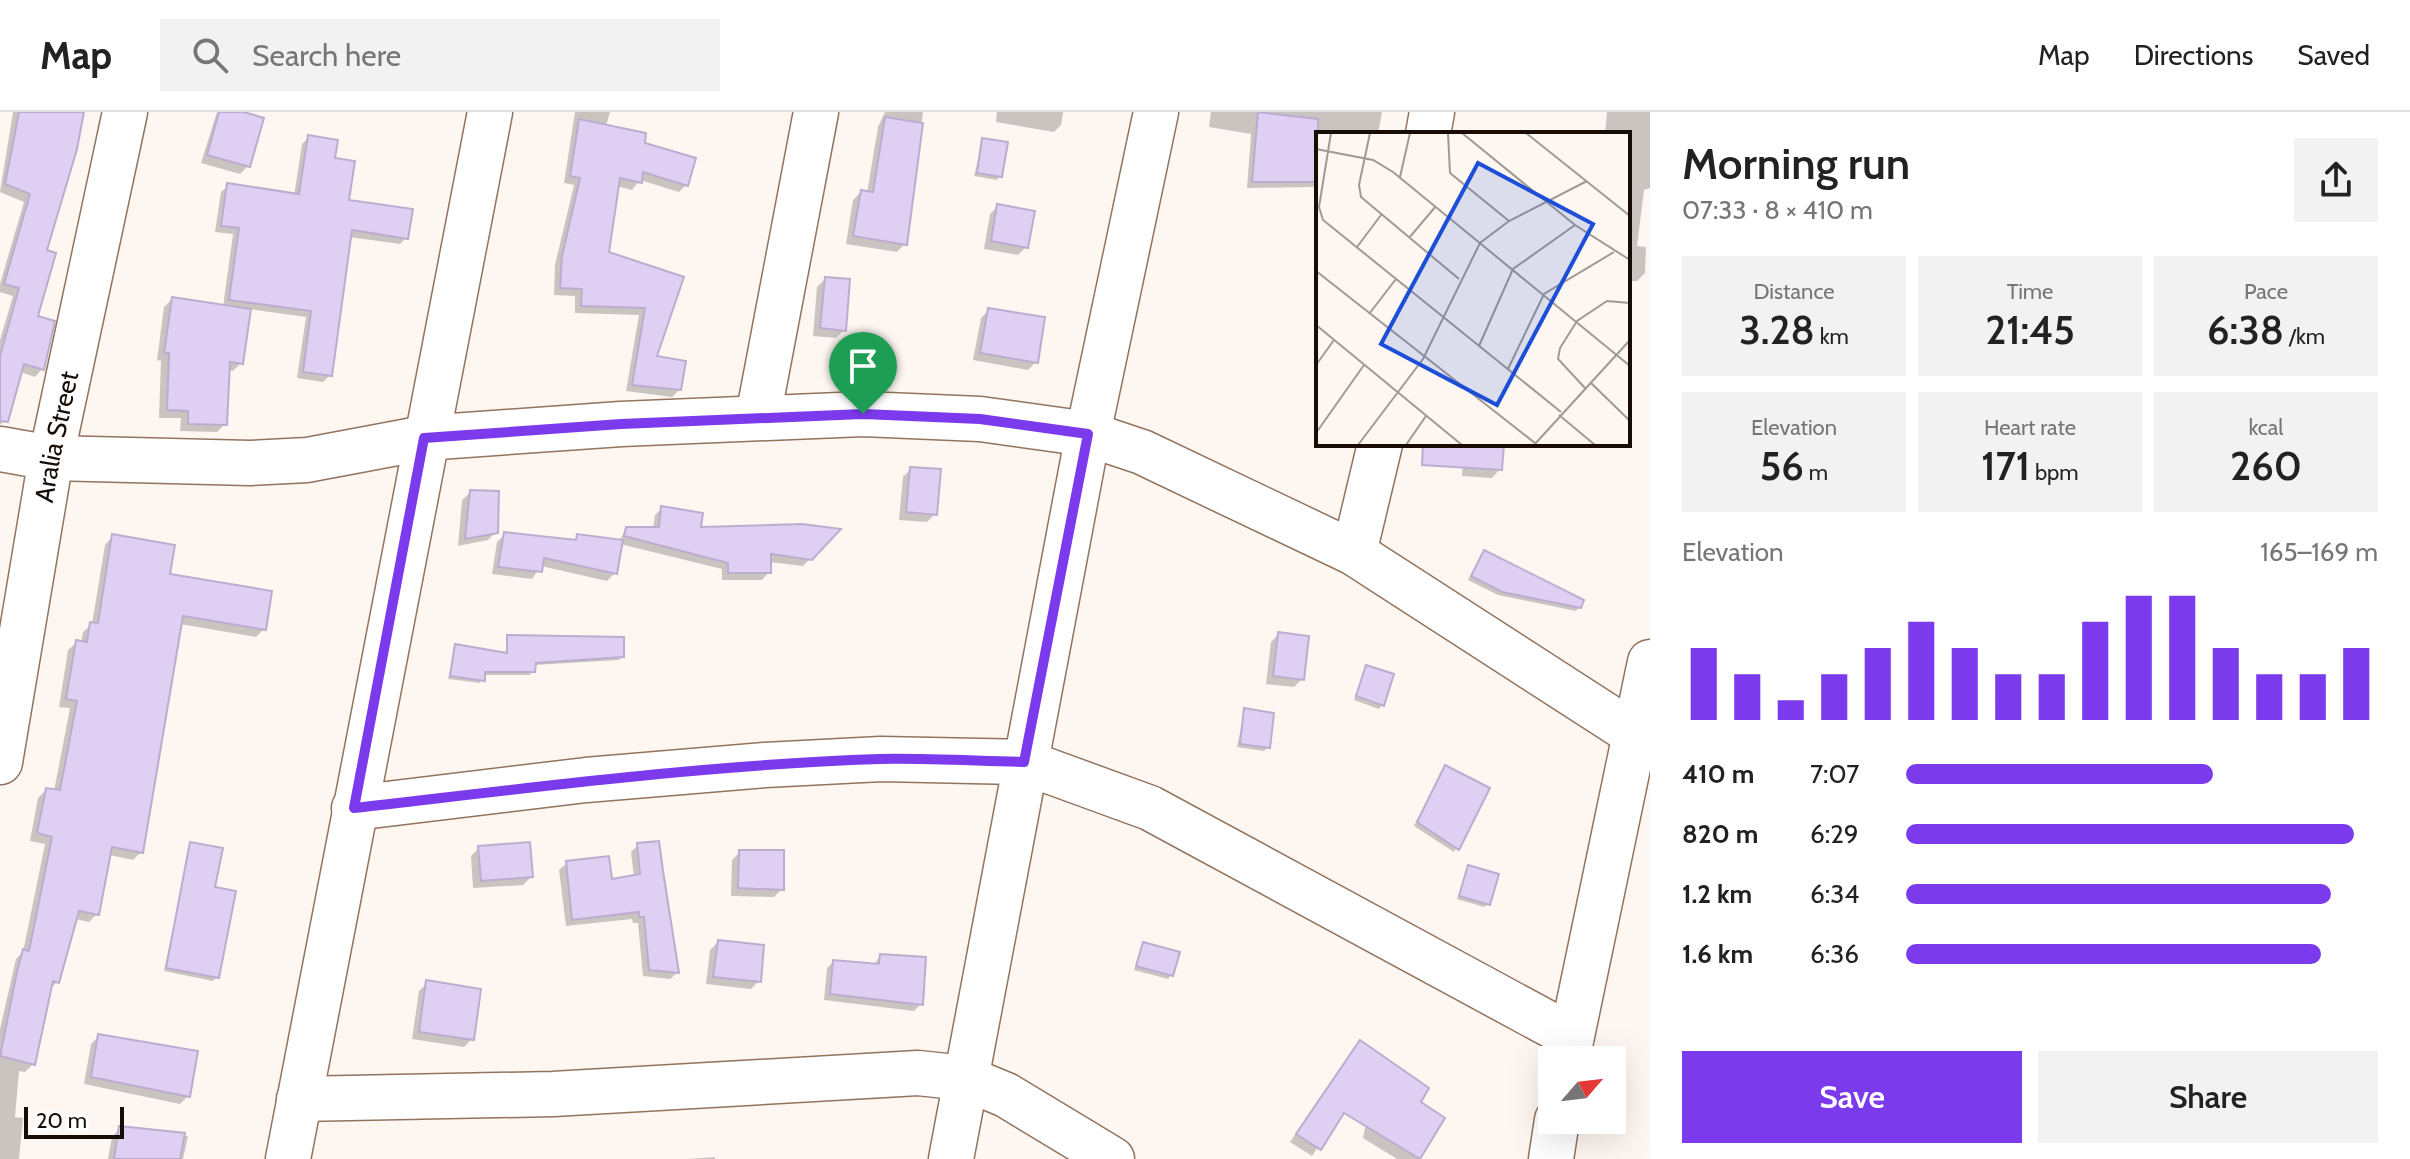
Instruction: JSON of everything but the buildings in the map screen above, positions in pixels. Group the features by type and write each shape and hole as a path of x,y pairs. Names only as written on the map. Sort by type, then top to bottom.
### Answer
{"street":[{"name":"Aralia Street","path":"0,762 51,458 125,112"},
{"path":"288,1159 424,438 490,112"},
{"path":"758,417 816,112"},
{"path":"951,1159 1088,434 1156,112"},
{"path":"1428,132 1432,112"},
{"path":"0,449 51,458 250,463 307,460 424,438 758,417 863,414 980,419 1088,434 1154,458 1354,553 1643,739"},
{"path":"1354,553 1380,446"},
{"path":"1569,1046 1643,739 1650,662"},
{"path":"354,808 586,780 765,765 881,759 1024,762 1150,808 1566,1046"},
{"path":"299,1099 553,1094 918,1073 965,1078 1042,1114 1112,1159"},
{"path":"1551,1159 1555,1134"}],"route":[{"path":"863,414 980,419 1088,434 1024,762 881,759 765,765 586,780 354,808 424,438 621,424 863,414"}]}
